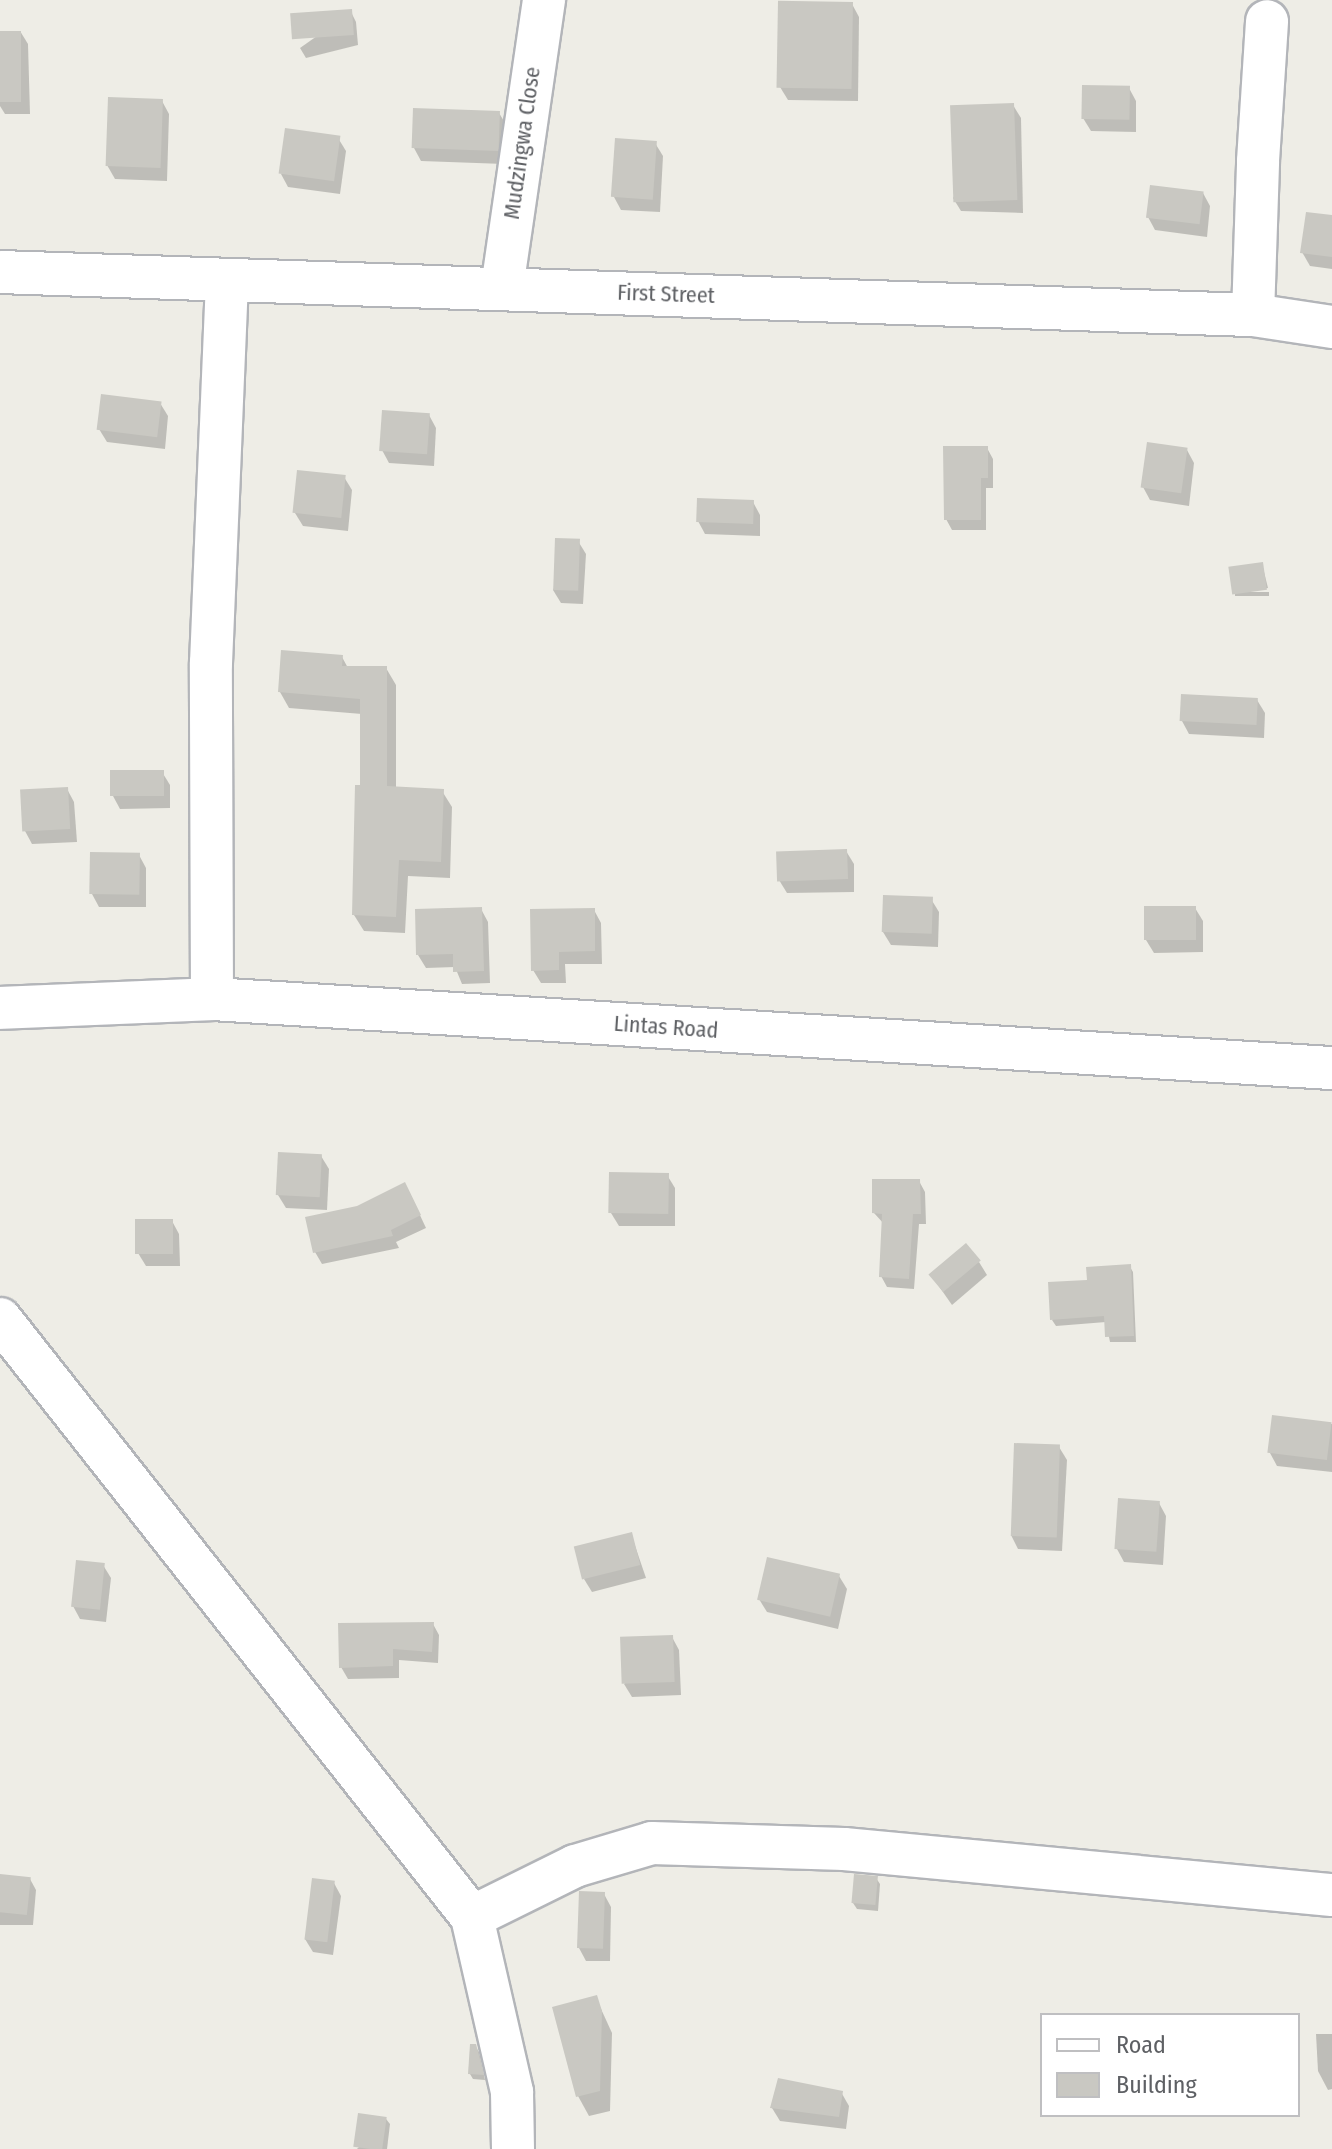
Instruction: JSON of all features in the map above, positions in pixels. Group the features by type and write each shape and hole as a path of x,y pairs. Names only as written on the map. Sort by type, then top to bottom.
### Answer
{"street":[{"name":"Mudzingwa Close","path":"502,288 544,0"},
{"path":"1253,315 1267,21"},
{"name":"First Street","path":"0,272 1253,315 1332,327"},
{"path":"212,999 211,663 227,281"},
{"name":"Lintas Road","path":"0,1008 212,999 1332,1068"},
{"path":"0,1319 472,1917 512,2092 513,2149"},
{"path":"472,1917 575,1866 652,1843 844,1849 1332,1895"}],"building":[{"path":"778,1 853,2 851,89 776,88"},
{"path":"352,9 354,35 292,39 290,13"},
{"path":"0,31 21,31 21,102 0,102"},
{"path":"1082,85 1130,86 1129,120 1081,119"},
{"path":"108,97 163,99 161,168 106,166"},
{"path":"1014,103 1017,200 953,202 950,105"},
{"path":"413,108 500,111 499,151 412,148"},
{"path":"285,128 340,136 334,181 279,174"},
{"path":"615,138 657,141 653,200 611,197"},
{"path":"1150,185 1204,192 1200,224 1146,218"},
{"path":"1306,212 1332,215 1332,257 1300,253"},
{"path":"101,394 162,401 157,437 97,430"},
{"path":"382,410 430,413 427,454 379,451"},
{"path":"1147,442 1188,448 1181,493 1141,488"},
{"path":"943,446 988,446 988,478 981,478 981,520 944,520"},
{"path":"297,470 346,475 341,518 293,513"},
{"path":"697,498 754,500 753,524 696,522"},
{"path":"555,538 580,539 578,591 553,590"},
{"path":"1263,562 1267,590 1232,595 1228,567"},
{"path":"281,650 343,655 342,666 387,666 387,786 444,789 441,862 399,860 396,917 352,915 355,785 360,785 360,699 278,692"},
{"path":"1181,694 1258,698 1256,725 1180,721"},
{"path":"110,770 164,770 164,796 110,796"},
{"path":"68,787 70,829 22,831 20,790"},
{"path":"847,849 848,879 777,881 776,851"},
{"path":"90,852 140,853 139,895 89,894"},
{"path":"883,895 933,897 932,934 882,932"},
{"path":"1144,906 1196,906 1196,940 1144,940"},
{"path":"482,907 484,971 453,972 453,954 416,955 415,909"},
{"path":"595,908 595,951 559,952 559,970 531,971 530,909"},
{"path":"278,1152 322,1154 320,1197 276,1195"},
{"path":"609,1172 669,1173 668,1214 608,1213"},
{"path":"872,1179 920,1179 921,1214 913,1214 909,1279 879,1277 882,1214 872,1213"},
{"path":"405,1182 421,1215 391,1230 393,1236 313,1253 305,1217 357,1206"},
{"path":"135,1219 173,1219 173,1254 135,1254"},
{"path":"966,1243 981,1261 943,1292 928,1274"},
{"path":"1131,1264 1134,1336 1105,1337 1104,1316 1050,1320 1048,1282 1087,1280 1086,1267"},
{"path":"1272,1415 1332,1422 1327,1460 1267,1453"},
{"path":"1014,1443 1060,1445 1057,1538 1011,1536"},
{"path":"1118,1498 1160,1501 1156,1552 1114,1549"},
{"path":"632,1532 640,1565 582,1580 574,1547"},
{"path":"767,1557 840,1574 830,1617 757,1600"},
{"path":"76,1560 105,1563 100,1610 71,1607"},
{"path":"434,1622 432,1652 393,1649 393,1666 339,1668 338,1623"},
{"path":"673,1635 675,1682 622,1684 620,1637"},
{"path":"0,1874 31,1877 27,1915 0,1912"},
{"path":"854,1874 878,1876 875,1905 851,1903"},
{"path":"312,1878 335,1881 327,1942 304,1940"},
{"path":"579,1891 605,1892 603,1949 577,1948"},
{"path":"597,1995 602,2011 600,2091 576,2097 552,2007"},
{"path":"470,2044 476,2044 484,2075 468,2074"},
{"path":"778,2078 843,2091 839,2117 770,2108"},
{"path":"358,2113 387,2117 382,2149 353,2147"}]}
